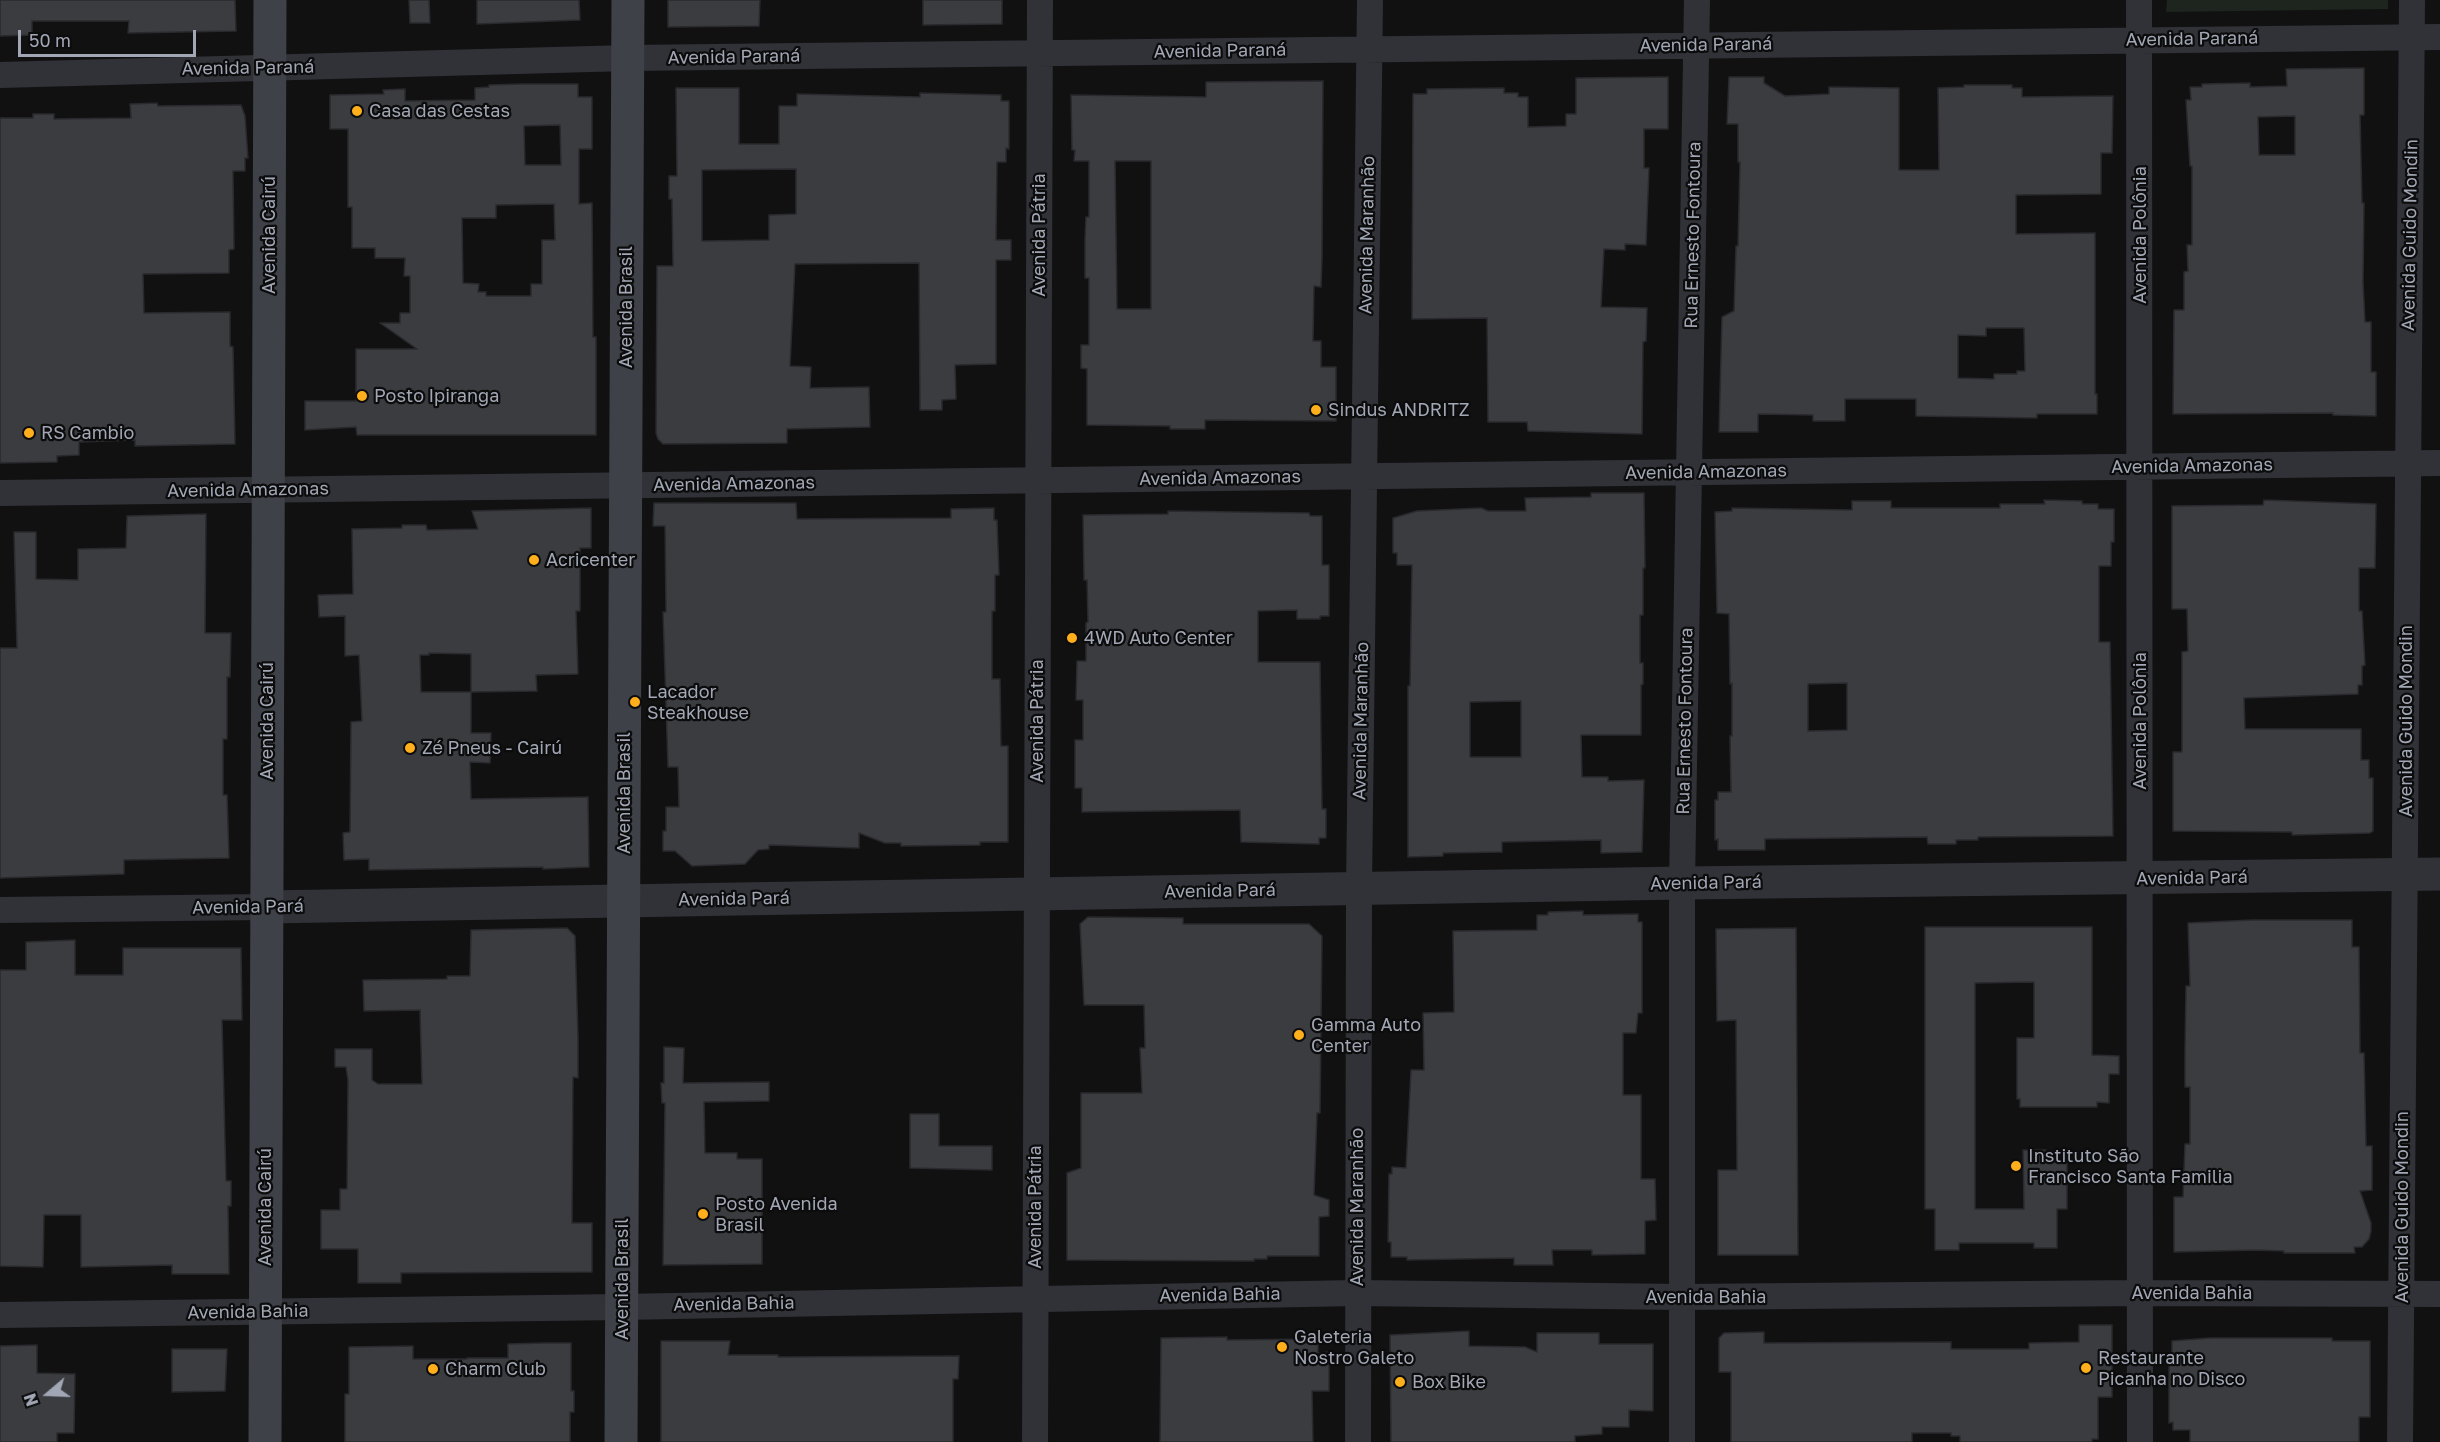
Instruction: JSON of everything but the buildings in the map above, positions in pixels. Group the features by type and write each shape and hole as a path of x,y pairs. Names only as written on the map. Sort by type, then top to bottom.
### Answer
{"main road":[{"name":"Avenida Cairú","path":"265,1442 270,0"},
{"name":"Avenida Brasil","path":"621,1442 628,0"}],"street":[{"name":"Avenida Pátria","path":"1035,1442 1040,0"},
{"name":"Avenida Maranhão","path":"1358,1442 1359,889 1370,0"},
{"name":"Rua Ernesto Fontoura","path":"1682,1442 1682,883 1697,0"},
{"name":"Avenida Polônia","path":"2139,0 2140,1442"},
{"name":"Avenida Guido Mondin","path":"2400,1442 2412,0"},
{"name":"Avenida Paraná","path":"0,75 628,58 2440,37"},
{"name":"Avenida Amazonas","path":"0,493 2440,463"},
{"name":"Avenida Pará","path":"0,910 1682,883 2440,874"},
{"name":"Avenida Bahia","path":"0,1315 622,1307 1357,1293 1682,1297 2140,1293 2440,1294"}],"shaded area":[{"path":"2167,0 2388,0 2388,9 2166,12"}],"place":[{"name":"Casa das Cestas","path":"357,111"},
{"name":"Posto Ipiranga","path":"362,396"},
{"name":"Sindus ANDRITZ","path":"1316,410"},
{"name":"RS Cambio","path":"29,433"},
{"name":"Acricenter","path":"534,560"},
{"name":"4WD Auto Center","path":"1072,638"},
{"name":"Lacador Steakhouse","path":"635,702"},
{"name":"Zé Pneus - Cairú","path":"410,748"},
{"name":"Gamma Auto Center","path":"1299,1035"},
{"name":"Instituto São Francisco Santa Familia","path":"2016,1166"},
{"name":"Posto Avenida Brasil","path":"703,1214"},
{"name":"Galeteria Nostro Galeto","path":"1282,1347"},
{"name":"Restaurante Picanha no Disco","path":"2086,1368"},
{"name":"Charm Club","path":"433,1369"},
{"name":"Box Bike","path":"1400,1382"}]}
